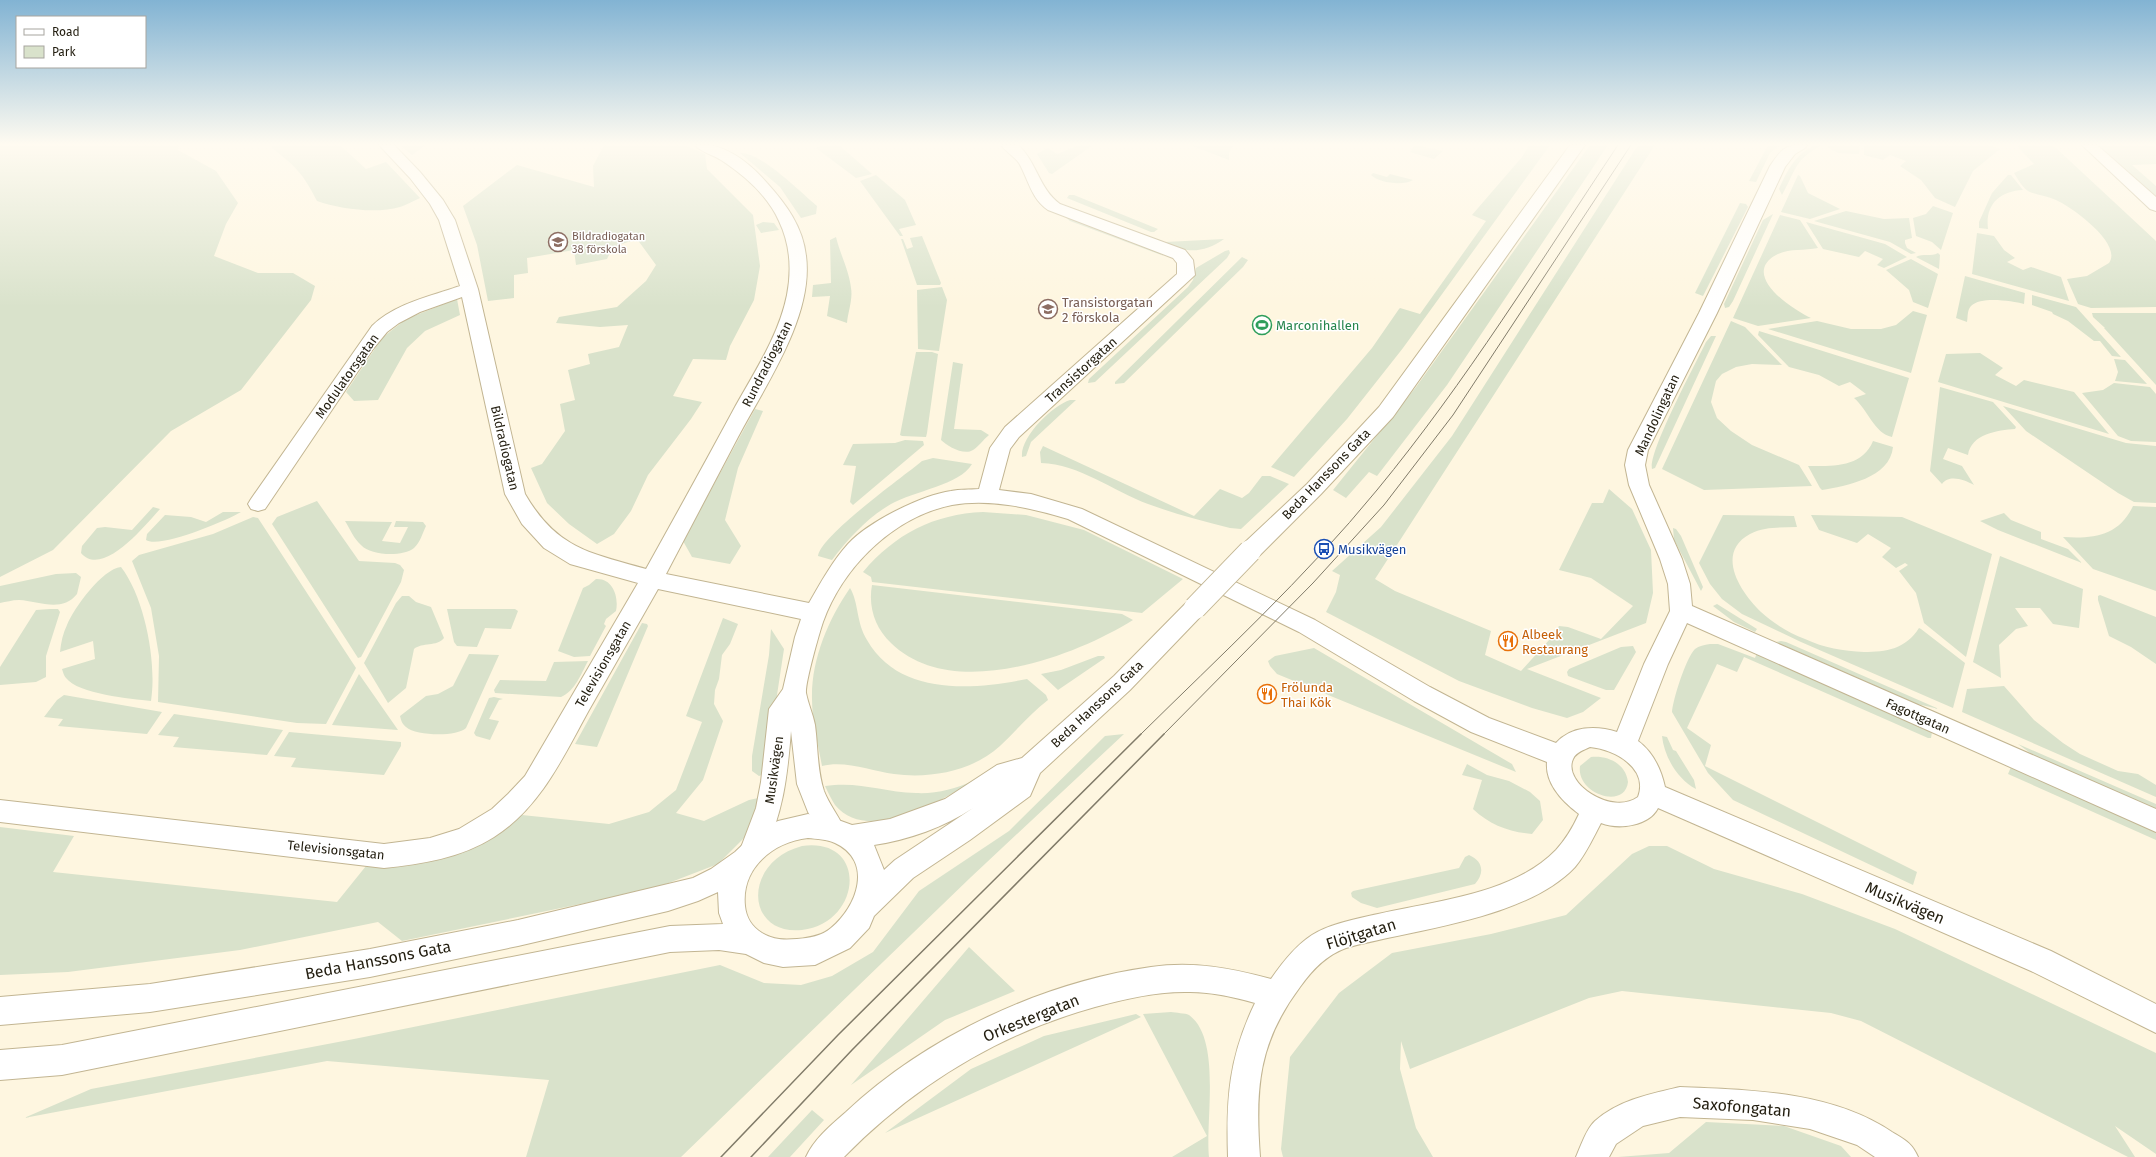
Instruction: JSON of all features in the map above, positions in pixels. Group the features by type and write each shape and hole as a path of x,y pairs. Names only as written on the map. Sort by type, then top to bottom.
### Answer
{"street":[{"name":"Bildradiogatan","path":"434,199 447,220 468,289 515,494 529,519 552,542 578,558 652,579 815,614"},
{"name":"Rundradiogatan","path":"652,579 782,338 794,308 798,284 798,256 794,234 775,199"},
{"name":"Transistorgatan","path":"987,496 1000,448 1012,432 1186,275 1185,260 1179,254 1054,207 1042,199"},
{"name":"Beda Hanssons Gata","path":"0,1065 62,1060 670,939 719,937 750,942 771,952 783,954 808,953 827,946 844,936 853,927 867,906 904,869 961,832 1021,788 1030,766 1122,683 1250,551 1314,489 1386,412 1538,199"},
{"name":"Mandolingatan","path":"1624,746 1656,664 1681,611 1679,584 1673,565 1639,485 1635,465 1638,450 1708,313 1762,199"},
{"path":"2148,199 2156,206"},
{"name":"Modulatorsgatan","path":"258,504 367,345 382,327 398,316 420,306 468,289"},
{"name":"Musikvägen","path":"748,856 769,808 774,782 781,709 794,692 806,637 815,614 838,573 857,548 885,526 906,514 950,498 987,496 1031,501 1075,514 1307,626 1422,694 1480,725 1560,756"},
{"name":"Televisionsgatan","path":"0,811 384,856 419,853 441,849 470,837 493,824 514,808 534,784 652,579"},
{"name":"Fagottgatan","path":"1681,611 2156,821"},
{"name":"Musikvägen","path":"794,692 802,710 808,778 813,796 840,832"},
{"path":"1590,737 1612,740 1624,746 1638,756 1649,770 1652,778 1652,793 1644,807 1632,813 1617,815 1595,810 1585,805 1568,790 1559,773 1560,756 1564,749 1571,743 1590,737"},
{"name":"Beda Hanssons Gata","path":"0,1011 150,998 370,963 518,932 668,898 698,889 720,878 773,836 784,830 808,826 840,832 890,832 927,819 954,807 1006,773 1030,766"},
{"name":"Musikvägen","path":"1652,793 1704,818 2041,961 2156,1019"},
{"name":"Flöjtgatan","path":"1244,1157 1241,1119 1244,1077 1251,1048 1268,1008 1293,972 1322,944 1371,929 1478,904 1525,887 1558,864 1574,849 1595,810"},
{"name":"Beda Hanssons Gata","path":"840,832 866,855 872,880 867,906"},
{"name":"Beda Hanssons Gata","path":"748,856 733,882 730,904 736,925 750,942"},
{"name":"Orkestergatan","path":"822,1157 845,1133 901,1086 930,1067 995,1031 1060,1002 1152,981 1189,978 1240,984 1277,995"},
{"name":"Saxofongatan","path":"1592,1157 1605,1133 1637,1112 1680,1102 1753,1105 1810,1114 1866,1132 1902,1157"}],"green space":[{"path":"0,199 235,199 238,203 226,224 214,256 258,273 293,273 315,286 311,300 241,390 171,431 53,550 0,577"},
{"path":"316,199 418,199 400,207 380,210 358,210 317,201"},
{"path":"472,199 737,199 753,215 760,266 754,300 730,346 726,360 693,359 673,396 702,402 691,419 648,475 631,511 614,534 597,544 569,524 547,503 531,468 542,464 565,431 560,404 575,400 568,370 590,364 588,354 619,347 628,325 600,327 556,323 559,317 617,307 646,281 656,265 637,239 613,247 607,259 576,265 574,250 527,258 528,273 514,275 514,298 488,301 477,245 463,206"},
{"path":"788,199 809,199 817,206 816,214 801,218"},
{"path":"873,199 905,200 916,225 899,229 903,236 900,236"},
{"path":"1069,199 1084,199 1158,229 1151,232"},
{"path":"1486,199 1511,199 1403,348 1347,419 1294,477 1271,467 1372,348 1399,309 1400,308 1420,314 1486,221 1472,215"},
{"path":"1551,199 1572,199 1447,385 1377,476 1369,472 1346,498 1333,490 1416,387"},
{"path":"1603,199 1620,199 1375,579 1395,591 1491,631 1485,655 1521,671 1550,639 1559,626 1568,627 1601,639 1633,606 1591,578 1559,570 1592,503 1603,503 1609,489 1632,509 1651,550 1653,593 1646,623 1527,669 1601,698 1583,712 1567,718 1532,708 1459,681 1326,612 1336,592 1340,575 1332,571 1381,527 1452,436"},
{"path":"1787,199 1820,199 1840,209 1810,219 1781,212"},
{"path":"1937,199 1959,199 1955,207"},
{"path":"1989,199 1997,199 1991,206 1988,229 1979,228 1979,222"},
{"path":"2053,199 2111,199 2156,241 2156,307 2091,308 2078,304 2067,279 2087,276 2109,263 2111,255 2109,246 2094,227 2073,210"},
{"path":"1740,203 1746,204 1748,207 1703,296 1695,293"},
{"path":"1933,206 1953,213 1941,250 1932,242 1916,236 1913,218 1926,214"},
{"path":"1846,211 1884,219 1909,218 1912,238 1905,240 1905,243 1907,248 1916,253 1911,254 1890,242 1814,221"},
{"path":"1773,214 1733,301 1729,307 1725,308 1724,304 1763,220"},
{"path":"1780,215 1800,220 1818,248 1791,250 1776,255 1766,263 1764,272 1767,282 1773,291 1783,300 1793,308 1811,318 1758,326 1733,318"},
{"path":"1064,216 1156,251 1164,256 1070,221"},
{"path":"763,222 774,223 779,230 761,233 756,225"},
{"path":"1806,222 1885,244 1907,257 1884,268 1877,265 1883,259 1865,251 1859,257 1823,249"},
{"path":"1977,233 1994,236 2004,250 2015,258 2007,262 2023,270 2031,267 2061,277 2069,301 1972,274"},
{"path":"922,236 941,283 940,285 917,285 901,239 903,239 907,249 913,247 910,238"},
{"path":"836,237 851,288 851,301 847,323 827,316 830,296 812,297 813,285 831,283 830,240"},
{"path":"1224,239 1217,244 1195,250 1180,249 1165,242"},
{"path":"1229,250 1230,253 1227,258 1095,382 1088,383 1089,379 1188,287 1193,280 1196,268"},
{"path":"1938,253 1940,255 1939,269 1916,257 1921,255 1933,255"},
{"path":"1242,257 1248,260 1243,267 1124,383 1115,384 1115,382"},
{"path":"1911,259 1938,274 1928,308 1913,302 1909,290 1886,270"},
{"path":"1965,276 2025,293 2024,304 1997,300 1982,301 1971,306 1968,312 1967,322 1956,318"},
{"path":"942,287 947,300 939,351 918,349 917,290"},
{"path":"2032,295 2076,307 2121,357 2112,356 2100,341 2094,341 2068,321 2053,314 2052,312 2032,305"},
{"path":"457,299 460,315 425,331 407,348 378,400 354,401 346,392 382,338 406,319"},
{"path":"1913,311 1927,315 1911,373 1768,329 1817,321 1851,329 1881,329 1896,325"},
{"path":"2092,313 2156,313 2156,385 2105,328 2093,317"},
{"path":"1731,321 1745,327 1782,365 1752,364 1736,367 1722,374 1716,381 1711,402 1717,418 1731,431 1752,445 1799,465 1812,486 1704,490 1662,469"},
{"path":"1759,331 1909,378 1892,437 1880,431 1854,398 1866,394 1850,382 1839,386 1819,375 1789,367 1758,335"},
{"path":"1711,336 1716,336 1655,468 1652,469 1657,445 1683,387 1706,342"},
{"path":"916,352 932,352 938,354 926,437 900,435"},
{"path":"1980,353 2003,368 1995,375 2016,386 2024,380 2074,392 2109,434 1938,382 1946,354"},
{"path":"2114,359 2125,360 2147,384 2115,381 2118,372"},
{"path":"953,362 963,364 954,429 981,430 989,435 975,449 969,452 956,450 941,440"},
{"path":"2114,383 2150,387 2156,394 2156,442 2131,441 2118,436 2082,393 2103,390"},
{"path":"1940,387 1993,402 2016,427 2015,429 1986,434 1974,442 1968,455 1948,448 1943,459 1962,466 1974,485 1957,479 1949,479 1942,484 1930,471"},
{"path":"1070,400 1076,400 1031,442 1026,456 1022,457 1026,440 1038,423 1046,415"},
{"path":"2003,406 2126,443 2156,446 2156,503 2134,502 2118,493 2026,431"},
{"path":"755,409 763,411 738,468 725,520 741,546 730,564 692,557 683,541"},
{"path":"905,440 923,441 924,445 853,505 850,502 856,466 843,465 853,444 895,443"},
{"path":"1873,441 1893,447 1890,458 1884,466 1876,473 1854,483 1822,490 1820,488 1808,466 1827,466 1845,464 1854,461 1868,450"},
{"path":"1043,446 1194,516 1220,489 1242,498 1249,493 1262,476 1270,476 1289,484 1241,529 1230,528 1148,504 1069,468 1041,463 1040,452"},
{"path":"933,458 972,464 958,477 936,487 901,499 882,510 859,529 832,560 818,556 823,547 847,521 922,461"},
{"path":"317,501 359,561 395,563 400,565 404,570 401,582 361,657 358,658 272,524 277,517"},
{"path":"2133,506 2156,507 2156,591 2093,569 2063,537 2085,537 2104,534 2113,530 2120,524"},
{"path":"153,507 160,509 135,536 112,554 101,559 90,559 81,553 82,546 97,528 105,527 132,530"},
{"path":"223,512 241,512 193,533 164,541 153,542 146,540 147,534 165,515 191,517 206,522"},
{"path":"983,512 1026,515 1084,530 1183,579 1142,613 872,582 871,577 863,572 888,547 917,528 948,517"},
{"path":"2004,513 2011,520 2041,532 2041,539 2068,549 2082,563 1998,530 1980,521"},
{"path":"1723,515 1794,516 1797,527 1774,528 1756,531 1740,542 1734,551 1734,573 1739,584 1753,604 1761,612 1776,624 1799,637 1819,645 1856,652 1880,651 1895,648 1908,641 1919,628 1921,629 1965,663 1953,708 1801,642 1742,614 1722,599 1710,584 1699,563"},
{"path":"1811,515 1902,517 1992,554 1966,657 1924,623 1916,593 1899,571 1908,565 1905,563 1896,568 1882,557 1891,548 1868,534 1857,543 1819,530"},
{"path":"253,517 258,518 356,668 326,724 297,723 158,702 159,656 151,608 132,561 139,555 213,534"},
{"path":"345,521 392,522 382,541 400,543 408,527 394,527 396,521 423,522 426,526 420,540 414,548 402,553 387,554 366,549 354,537"},
{"path":"1673,528 1676,529 1681,536 1703,587 1701,591 1674,540"},
{"path":"2000,556 2083,589 2079,628 2053,624 2040,608 2015,608 2028,626 2016,629 1999,645 2001,678 1973,662"},
{"path":"121,567 137,596 143,613 152,668 151,701 93,692 72,684 64,675 62,669 95,659 93,641 60,652 63,634 76,609 90,590 97,582 114,569"},
{"path":"76,573 81,577 77,594 71,600 64,603 57,605 19,600 0,603 0,586 56,574"},
{"path":"596,579 607,582 614,589 617,600 616,611 606,619 604,624 606,626 590,656 574,657 558,651 583,588"},
{"path":"872,585 1122,614 1133,620 1078,648 1045,660 1012,668 978,672 946,670 916,661 885,637 877,624 872,609"},
{"path":"850,588 855,600 863,633 867,640 881,658 898,671 917,680 938,685 983,685 1027,679 1046,695 1048,700 989,755 964,767 936,774 908,775 886,773 840,764 822,766 812,707 812,684 814,670 822,641 828,627"},
{"path":"2100,595 2156,617 2156,664 2131,647 2109,636 2098,600 2098,596"},
{"path":"402,596 409,596 416,602 431,607 444,638 437,643 414,649 406,688 388,703 364,663 396,603"},
{"path":"1717,604 1757,629 1755,632 1734,622 1713,606"},
{"path":"58,609 60,612 46,656 46,677 36,682 0,685 0,667 36,610"},
{"path":"447,609 515,609 518,611 511,629 485,628 477,647 457,646 454,642"},
{"path":"723,618 738,624 730,644 722,655 719,679 715,690 714,704 723,721 703,780 676,813 704,821 749,800 763,797 745,837 718,864 653,889 402,941 378,922 240,950 68,972 0,975 0,827 74,836 53,872 337,902 366,866 424,862 457,854 483,842 522,815 609,824 649,812 676,790 702,722 686,716"},
{"path":"642,623 647,624 648,626 597,747 575,744"},
{"path":"771,629 784,649 765,774 759,776 752,771 752,756 769,655"},
{"path":"1781,641 1939,709 1917,704 1776,642"},
{"path":"1718,644 1755,658 1757,653 1932,732 1931,738 1928,738 1744,657 1737,672 1717,664 1687,728 1711,745 1705,766 1917,872 1913,885 1733,800 1708,773 1672,712 1680,679 1691,654 1698,647"},
{"path":"1633,646 1636,652 1614,690 1606,690 1568,676 1567,672 1569,669 1621,647"},
{"path":"1314,648 1512,764 1516,772 1277,674 1270,666 1268,661 1275,656"},
{"path":"469,654 499,655 466,728 454,733 427,734 411,730 405,726 400,716 426,696 438,694 453,686"},
{"path":"1098,656 1104,656 1105,658 1058,690 1041,674 1061,670"},
{"path":"588,661 574,686 570,691 561,697 495,693 494,690 500,680 546,681 554,662"},
{"path":"359,674 398,730 332,725"},
{"path":"2004,686 2034,720 2063,743 2080,754 2118,771 2138,774 2156,785 2156,797 1962,712 1967,689"},
{"path":"64,695 162,712 147,734 58,726 63,719 44,717 57,700"},
{"path":"494,697 503,699 499,700 489,719 499,721 490,740 476,736 474,733 489,698"},
{"path":"174,714 283,730 267,755 173,747 179,737 158,735"},
{"path":"289,732 401,742 401,746 384,775 291,767 296,758 274,756"},
{"path":"1124,734 970,878 681,1157 526,1157 549,1080 327,1061 24,1118 91,1089 354,1039 720,965 764,983 801,985 832,976 873,952 919,891 1009,831 1105,736"},
{"path":"1662,736 1667,737 1673,750 1676,751 1694,780 1696,789 1689,785 1677,773 1665,751"},
{"path":"2018,744 2156,804 2156,810 2037,758"},
{"path":"1591,757 1610,759 1620,766 1627,776 1628,782 1625,790 1619,795 1610,797 1593,791 1585,784 1581,776 1580,766"},
{"path":"1467,764 1487,775 1509,781 1530,792 1540,801 1543,820 1532,834 1515,832 1500,827 1479,815 1473,809 1482,780 1462,775"},
{"path":"2011,767 2156,832 2156,840 2008,774"},
{"path":"973,781 943,799 904,816 885,820 866,821 849,816 835,805 825,786 849,785 904,792 931,793"},
{"path":"802,846 824,847 839,854 847,867 850,882 846,898 837,913 822,924 802,930 783,929 770,922 761,910 758,896 761,881 769,867 782,854"},
{"path":"1649,846 1667,846 1714,869 1802,894 1895,929 2156,1053 2156,1154 2115,1126 2135,1157 2128,1157 1861,1021 1831,1013 1622,991 1589,998 1410,1069 1401,1041 1400,1069 1416,1128 1433,1157 1283,1157 1281,1149 1290,1057 1339,993 1392,953 1491,934 1566,915 1632,854"},
{"path":"1469,855 1480,864 1481,868 1480,876 1475,884 1377,908 1361,903 1352,897 1351,893 1353,891 1459,868 1465,857"},
{"path":"969,947 1015,991 945,1020 851,1085"},
{"path":"1171,1012 1189,1015 1199,1027 1205,1042 1209,1061 1210,1082 1209,1157 1172,1157 1207,1136 1143,1014"},
{"path":"1136,1014 1141,1017 885,1133 971,1069 1044,1036"},
{"path":"812,1110 824,1120 790,1157 768,1157"},
{"path":"1706,1122 1784,1126 1841,1146 1851,1157 1618,1157 1669,1153"}],"tram line":[{"path":"1140,735 1231,646 1321,554 1377,490 1410,449 1472,364 1582,199"},
{"path":"1163,735 1313,583 1384,505 1453,415 1595,199"},
{"path":"721,1157 838,1035 1141,734"},
{"path":"751,1157 852,1050 1164,734"}],"place":[{"name":"Bildradiogatan 38 förskola","path":"558,242"},
{"name":"Transistorgatan 2 förskola","path":"1048,309"},
{"name":"Marconihallen","path":"1262,325"},
{"name":"Musikvägen","path":"1324,549"},
{"name":"Albeek Restaurang","path":"1508,641"},
{"name":"Frölunda Thai Kök","path":"1267,694"}]}
